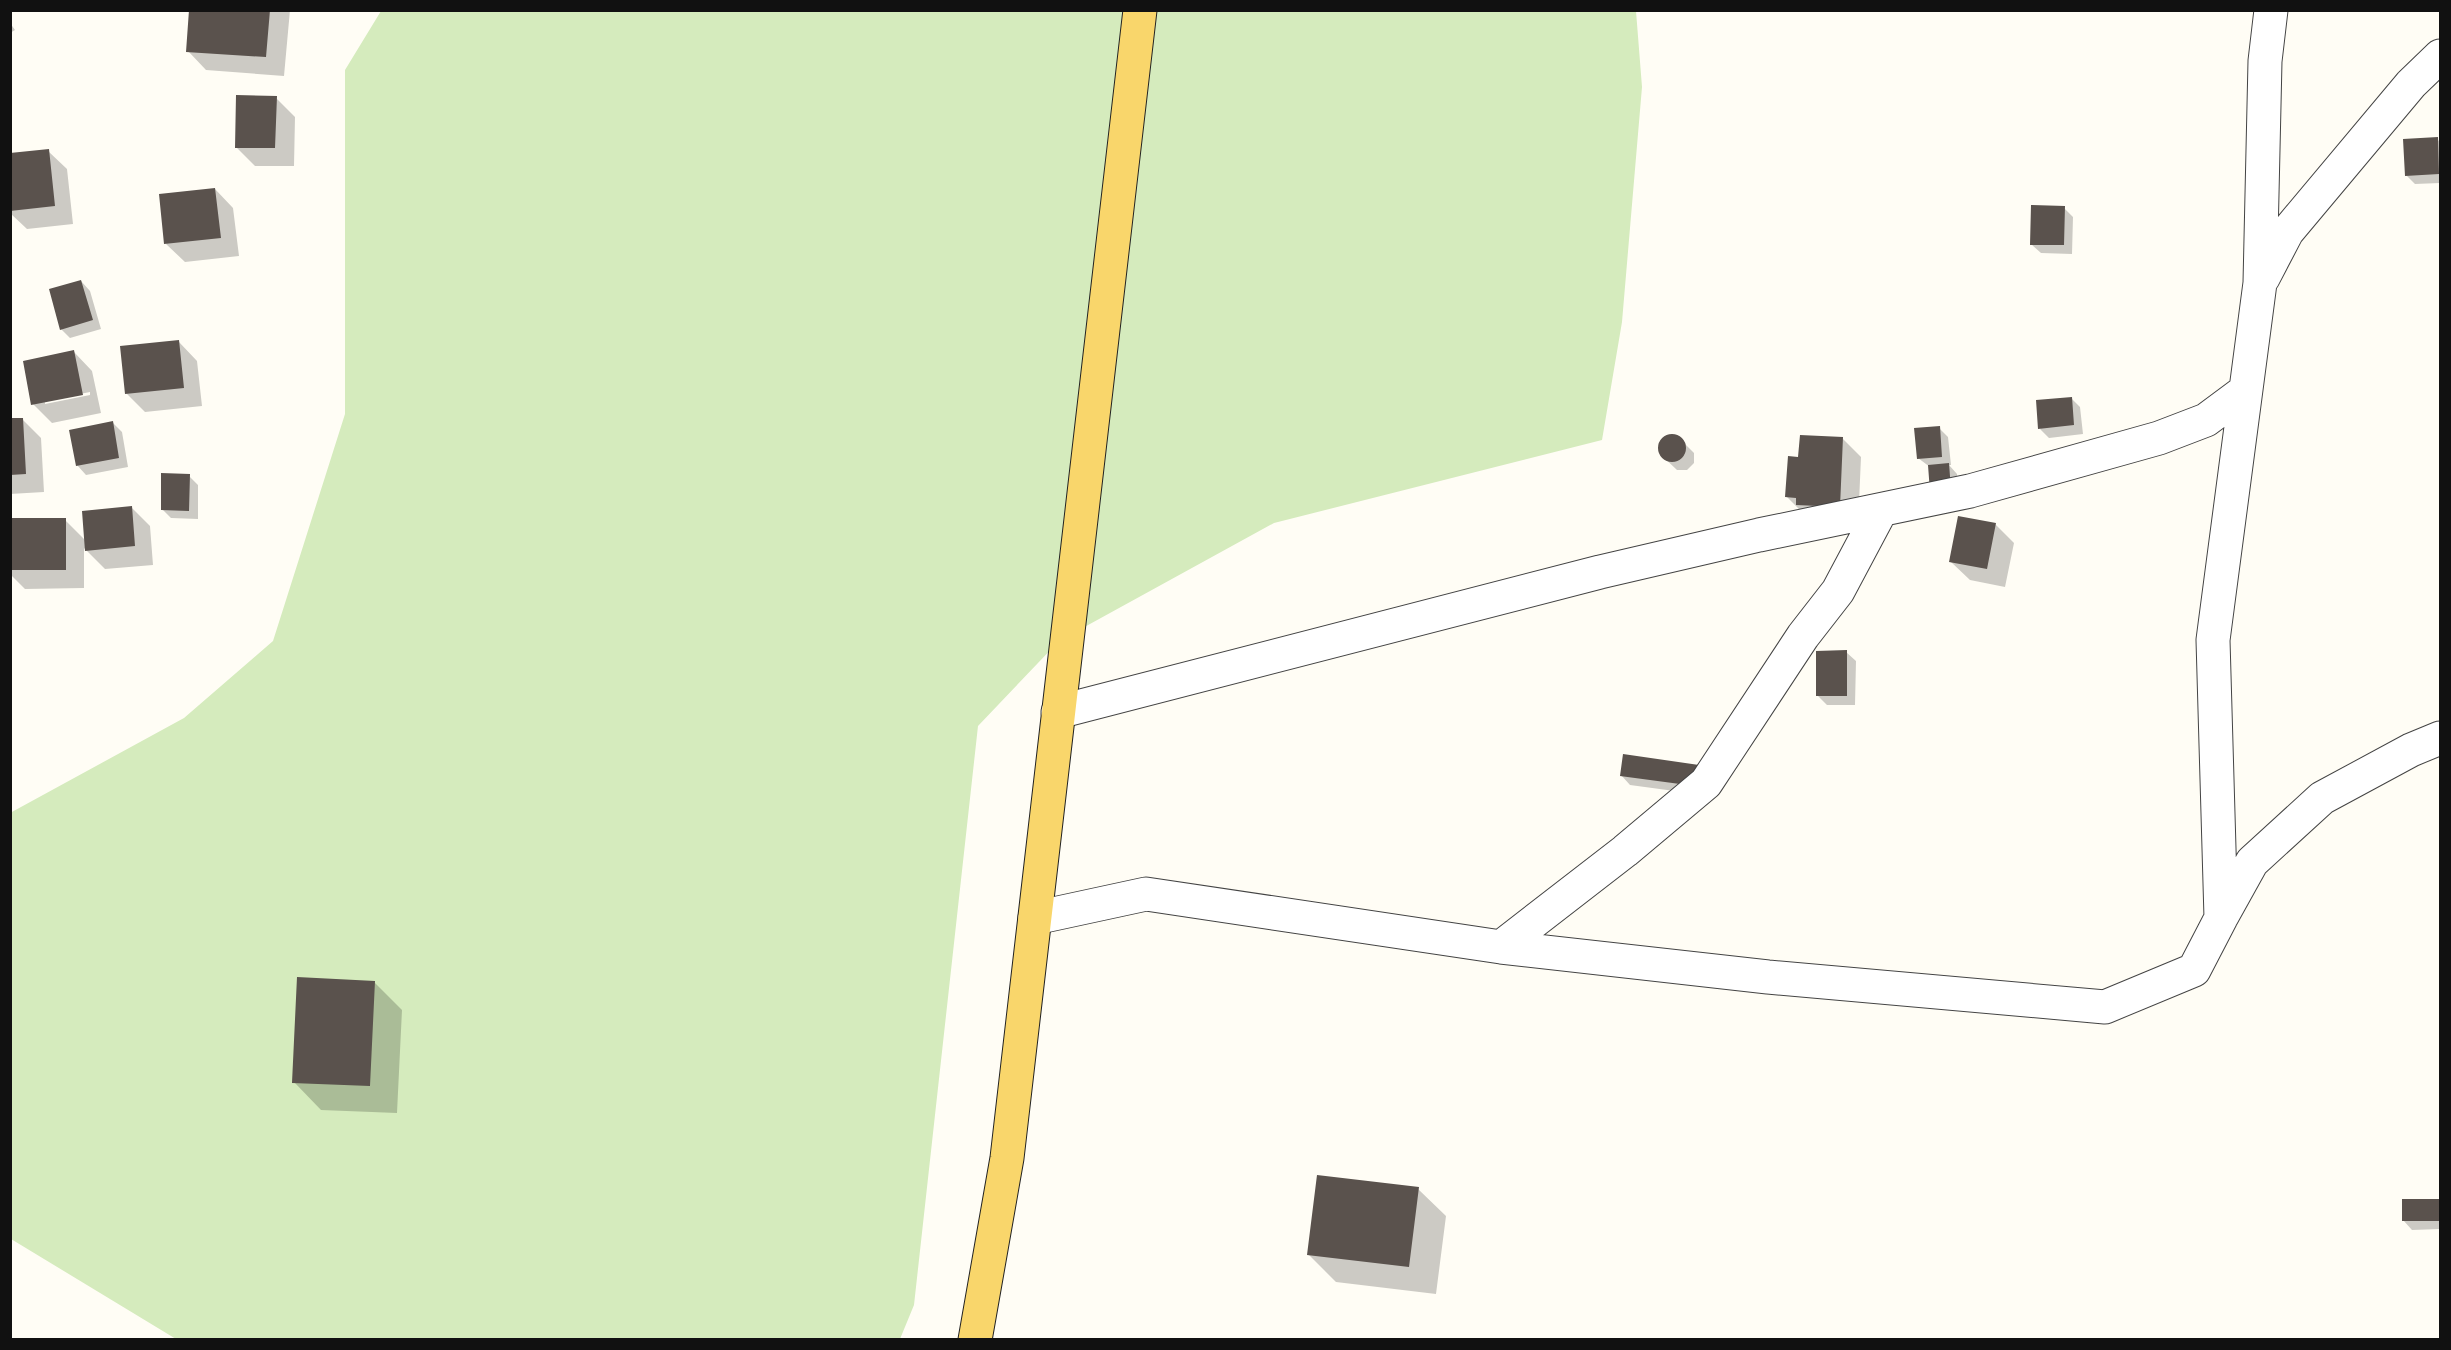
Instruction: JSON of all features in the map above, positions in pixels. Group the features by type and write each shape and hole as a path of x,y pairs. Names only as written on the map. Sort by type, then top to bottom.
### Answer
{"main road":[{"path":"975,1340 1007,1158 1140,10"}],"street":[{"path":"2221,918 2213,640 2260,283 2265,61 2271,10"},
{"path":"2260,283 2287,232 2411,84 2440,56"},
{"path":"1058,712 1600,572 1759,535 1880,512 1971,491 2159,438 2206,420 2245,391"},
{"path":"1501,946 1616,859 1706,783 1803,636 1838,591 1880,512"},
{"path":"1035,918 1146,894 1501,946 1768,977 2105,1007 2194,970 2253,862 2322,798 2411,750 2440,738"}],"green space":[{"path":"381,11 1636,11 1642,87 1622,322 1602,440 1274,523 1059,641 978,726 914,1305 900,1339 176,1339 11,1239 10,813 184,718 273,641 345,414 345,70"}],"building":[{"path":"189,10 270,10 266,57 186,52"},
{"path":"236,95 277,96 275,148 235,148"},
{"path":"2438,137 2439,174 2405,176 2403,139"},
{"path":"49,149 55,206 10,211 10,153"},
{"path":"215,188 221,238 164,244 159,194"},
{"path":"2031,205 2065,206 2064,245 2030,245"},
{"path":"81,280 93,320 60,330 49,289"},
{"path":"179,340 184,388 125,394 120,346"},
{"path":"74,350 83,395 31,405 23,361"},
{"path":"2072,397 2074,425 2038,429 2036,400"},
{"path":"10,418 23,418 26,474 10,475"},
{"path":"113,421 119,458 76,466 69,430"},
{"path":"1940,426 1942,457 1917,459 1914,428"},
{"path":"1672,434 1682,438 1686,448 1682,458 1672,462 1662,458 1658,448 1662,438"},
{"path":"1800,435 1843,437 1840,507 1796,505 1796,498 1785,497 1788,456 1798,457"},
{"path":"1949,463 1951,490 1930,492 1928,465"},
{"path":"161,473 190,474 189,511 161,510"},
{"path":"132,506 135,546 85,551 82,511"},
{"path":"1958,516 1996,523 1987,569 1949,562"},
{"path":"10,518 66,518 66,570 10,570"},
{"path":"1847,650 1847,696 1816,696 1816,651"},
{"path":"1623,754 1699,765 1695,786 1620,776"},
{"path":"297,977 375,981 370,1086 292,1083"},
{"path":"1317,1175 1419,1187 1409,1267 1307,1255"},
{"path":"2402,1199 2440,1199 2440,1221 2402,1221"}]}
